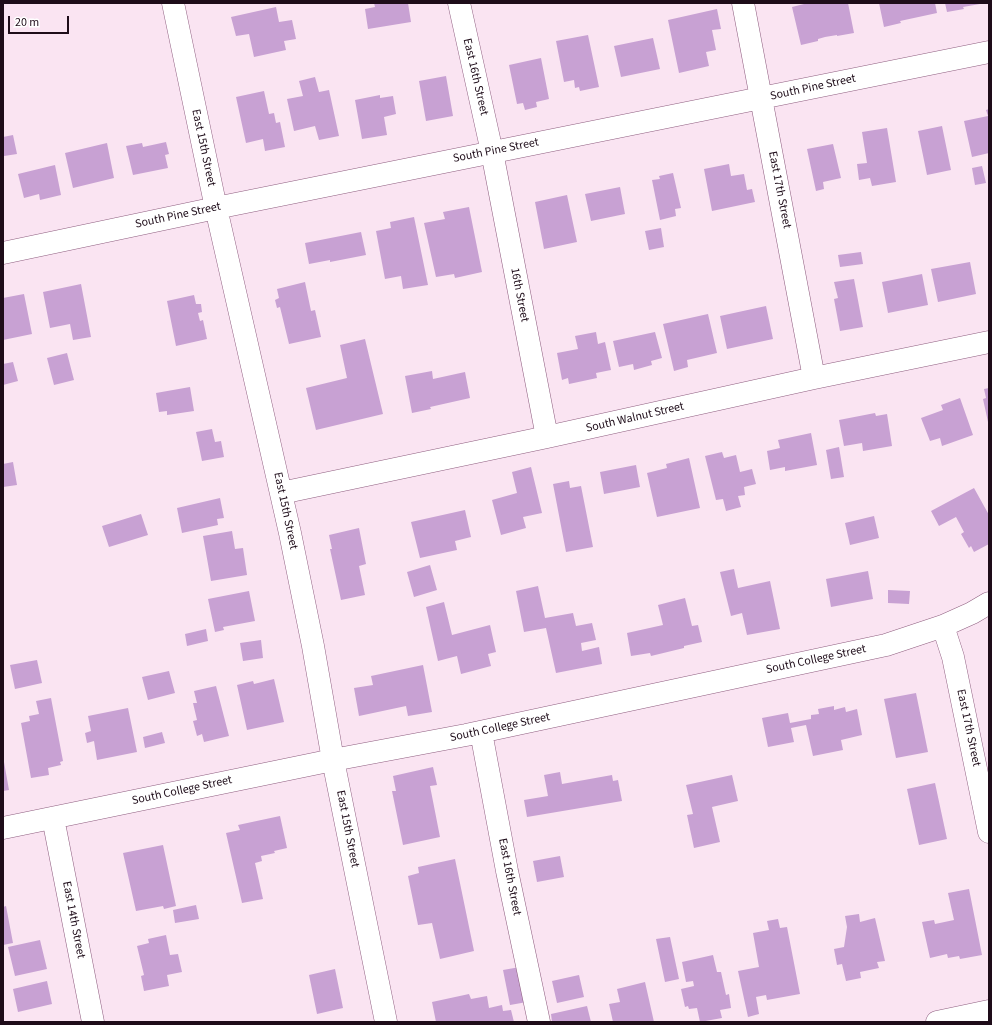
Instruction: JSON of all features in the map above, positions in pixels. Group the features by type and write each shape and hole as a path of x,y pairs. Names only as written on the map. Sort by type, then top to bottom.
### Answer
{"street":[{"name":"East 15th Street","path":"173,3 216,208 281,493 386,1022"},
{"name":"East 16th Street","path":"459,3 492,152"},
{"name":"East 17th Street","path":"743,3 814,378"},
{"name":"South Pine Street","path":"3,254 216,208 989,52"},
{"name":"16th Street","path":"492,152 547,437"},
{"name":"South Walnut Street","path":"281,493 547,437 814,378 989,342"},
{"name":"South College Street","path":"3,828 333,760 481,732 886,645 943,626 972,613 989,603"},
{"name":"East 17th Street","path":"943,626 953,657 989,832"},
{"name":"East 16th Street","path":"481,732 507,871 539,1022"},
{"name":"East 14th Street","path":"53,818 94,1022"},
{"path":"937,1022 989,1011"}],"building":[{"path":"374,3 408,3 411,22 368,29 365,9 375,7"},
{"path":"808,3 848,3 854,33 825,37 818,39 818,41 801,45 792,7"},
{"path":"879,3 935,3 937,13 900,21 901,23 884,27"},
{"path":"945,3 980,3 980,4 947,12"},
{"path":"276,7 279,22 292,20 296,39 284,41 286,50 254,57 249,34 236,36 231,17"},
{"path":"717,9 721,29 712,30 716,50 706,52 709,66 679,73 668,20"},
{"path":"588,35 599,87 580,91 579,87 575,88 574,80 564,82 556,41"},
{"path":"653,38 660,69 621,77 614,46"},
{"path":"541,58 549,99 536,102 537,107 525,110 523,103 517,104 509,65"},
{"path":"446,76 453,116 426,121 419,81"},
{"path":"315,77 319,92 329,90 339,136 319,140 315,126 294,131 287,99 303,96 299,81"},
{"path":"264,91 269,114 274,113 276,123 280,122 285,147 265,151 263,139 246,143 236,97"},
{"path":"380,95 380,98 393,96 396,114 384,117 387,135 362,139 355,100"},
{"path":"989,109 989,153 972,157 964,121 988,116 986,110"},
{"path":"942,126 951,170 927,175 918,131"},
{"path":"887,128 896,182 872,186 870,178 859,180 857,164 867,163 862,132"},
{"path":"13,135 17,154 4,156 3,137"},
{"path":"166,142 169,154 165,155 168,168 133,175 126,146 142,143 143,147"},
{"path":"107,143 114,178 73,188 65,153"},
{"path":"833,144 841,178 823,182 824,189 816,191 807,149"},
{"path":"729,164 731,176 744,174 747,190 752,189 755,202 712,211 704,169"},
{"path":"55,165 61,195 40,200 39,194 24,198 18,174"},
{"path":"982,166 986,183 975,185 972,168"},
{"path":"673,173 681,208 675,209 676,216 660,220 652,180 660,179 659,176"},
{"path":"620,187 625,214 591,221 585,194"},
{"path":"567,195 577,242 544,249 535,202"},
{"path":"469,207 482,272 455,278 454,274 436,277 424,223 445,219 443,212"},
{"path":"414,217 428,285 403,289 401,276 385,279 376,231 391,228 390,222"},
{"path":"661,228 664,247 649,250 645,231"},
{"path":"361,232 366,255 330,262 330,260 309,264 305,243"},
{"path":"861,252 863,264 840,267 838,255"},
{"path":"970,262 976,294 938,302 931,269"},
{"path":"922,274 928,305 888,313 882,282"},
{"path":"854,279 863,327 840,331 834,299 838,298 834,282"},
{"path":"305,282 311,311 315,310 321,337 289,344 280,307 277,308 275,300 279,298 277,289"},
{"path":"81,284 91,337 73,340 70,324 50,328 43,292"},
{"path":"24,294 32,334 3,340 3,298"},
{"path":"194,295 196,304 201,304 202,312 198,313 200,321 203,320 207,339 176,346 167,301"},
{"path":"766,306 773,339 727,349 720,316"},
{"path":"708,314 717,353 687,360 688,367 674,371 663,324"},
{"path":"596,332 598,344 605,342 611,370 596,373 597,378 569,384 568,378 562,380 557,353 578,349 575,336"},
{"path":"655,332 662,358 651,361 652,365 634,370 633,364 619,367 613,341"},
{"path":"365,339 383,414 316,430 306,388 347,378 340,345"},
{"path":"67,353 74,380 54,385 47,358"},
{"path":"13,362 18,381 3,385 3,364"},
{"path":"432,371 433,379 465,372 470,398 430,407 431,409 412,413 405,376"},
{"path":"190,387 194,411 167,415 167,411 159,412 156,393"},
{"path":"989,388 988,422 983,399 986,398 984,389"},
{"path":"960,398 973,435 942,446 940,438 930,441 921,418 943,410 941,405"},
{"path":"875,413 876,416 887,414 892,446 863,451 862,443 844,446 839,420"},
{"path":"212,429 215,442 221,441 224,457 202,461 196,432"},
{"path":"811,433 817,465 785,471 785,467 770,470 767,451 780,448 778,440"},
{"path":"839,447 844,477 831,479 826,450"},
{"path":"722,452 724,458 736,455 740,472 752,469 756,484 744,487 745,495 738,496 741,507 726,511 723,499 716,500 705,456"},
{"path":"689,458 700,508 657,517 647,473 667,468 666,464"},
{"path":"13,462 17,485 3,487 3,464"},
{"path":"636,465 640,487 604,494 600,472"},
{"path":"531,467 542,513 523,517 526,528 501,535 492,500 517,493 512,472"},
{"path":"569,481 570,488 581,486 593,547 566,552 553,484"},
{"path":"974,488 989,515 989,544 974,552 971,546 969,548 961,534 964,532 956,517 939,526 931,511"},
{"path":"220,498 224,518 217,519 218,525 182,533 177,508"},
{"path":"465,510 471,537 455,541 457,550 420,558 411,522"},
{"path":"141,514 148,535 109,547 102,526"},
{"path":"874,516 879,538 850,545 845,523"},
{"path":"359,528 366,564 359,566 365,595 341,600 330,549 332,549 329,535"},
{"path":"232,531 235,549 243,548 247,575 211,581 203,536"},
{"path":"430,565 437,590 414,597 407,572"},
{"path":"734,569 738,588 770,581 780,629 747,635 742,613 731,616 720,572"},
{"path":"868,571 873,599 831,607 826,579"},
{"path":"538,586 545,618 573,613 576,626 592,623 596,640 581,643 582,651 599,647 602,664 556,673 546,628 524,632 516,591"},
{"path":"888,590 910,591 909,604 888,603"},
{"path":"249,591 255,621 223,627 224,630 215,632 208,599"},
{"path":"685,598 692,626 698,625 702,642 651,656 650,653 631,656 627,633 663,625 658,605"},
{"path":"444,602 452,635 490,625 496,652 488,654 491,666 461,674 457,656 438,661 426,607"},
{"path":"206,629 208,641 187,646 185,634"},
{"path":"261,640 263,658 243,661 240,643"},
{"path":"37,660 42,683 15,689 10,665"},
{"path":"423,665 432,712 408,716 406,706 359,716 354,688 373,685 371,676"},
{"path":"169,671 175,693 148,700 142,677"},
{"path":"274,679 284,722 247,730 237,685 253,681 254,684"},
{"path":"216,686 229,736 204,742 202,734 197,736 193,721 197,720 193,703 197,703 194,691"},
{"path":"916,693 928,752 896,758 884,699"},
{"path":"51,698 63,761 60,762 61,765 48,768 49,775 31,778 21,723 30,721 29,716 39,714 36,701"},
{"path":"834,706 834,710 845,707 846,712 857,709 862,735 841,740 843,750 813,756 806,725 791,728 794,742 768,747 762,718 788,713 790,723 811,719 811,715 819,714 818,709"},
{"path":"128,708 137,752 97,760 94,741 87,743 85,733 91,731 88,716"},
{"path":"162,732 165,743 145,748 143,737"},
{"path":"4,762 9,790 3,791 3,763"},
{"path":"433,767 437,785 430,786 440,837 403,845 392,791 396,791 393,776"},
{"path":"560,772 562,784 612,775 613,781 618,780 622,801 527,817 524,800 548,796 544,775"},
{"path":"732,775 738,801 712,807 720,842 694,848 687,815 693,814 686,785"},
{"path":"935,783 947,839 919,845 907,789"},
{"path":"280,816 287,848 274,851 275,853 261,856 262,861 255,863 263,899 242,903 226,833 240,830 238,825"},
{"path":"163,845 176,906 164,909 163,906 136,911 123,853"},
{"path":"560,856 564,877 537,882 533,861"},
{"path":"455,859 474,951 440,959 432,923 418,925 408,876 419,873 418,867"},
{"path":"969,889 982,955 960,959 959,956 948,958 947,954 930,958 922,922 934,920 935,924 954,920 948,893"},
{"path":"196,905 199,919 175,923 173,910"},
{"path":"6,906 13,943 3,945 3,907"},
{"path":"859,914 860,922 875,918 885,961 877,962 879,968 860,972 861,978 846,981 842,964 837,965 834,949 844,947 847,927 845,916"},
{"path":"778,919 780,928 787,927 800,994 767,1000 766,995 756,997 759,1014 748,1017 738,971 759,967 753,933 769,930 767,921"},
{"path":"166,935 170,955 178,954 182,972 167,975 169,986 144,991 141,976 144,975 137,946 149,943 148,939"},
{"path":"670,937 679,979 665,982 656,939"},
{"path":"40,940 47,969 15,976 8,947"},
{"path":"713,955 717,972 721,972 726,995 729,994 731,1008 720,1010 722,1018 700,1022 697,1008 689,1009 688,1006 685,1007 681,989 694,986 693,981 686,982 682,962"},
{"path":"520,967 527,1002 510,1005 503,970"},
{"path":"335,969 343,1008 317,1014 309,975"},
{"path":"579,975 584,997 557,1003 552,981"},
{"path":"47,981 52,1004 18,1012 13,989"},
{"path":"645,982 654,1022 613,1022 609,1004 620,1002 617,989"},
{"path":"469,994 471,999 487,996 489,1008 502,1005 503,1011 511,1010 514,1022 436,1022 432,1002"},
{"path":"587,1006 591,1022 552,1022 551,1014"}]}
